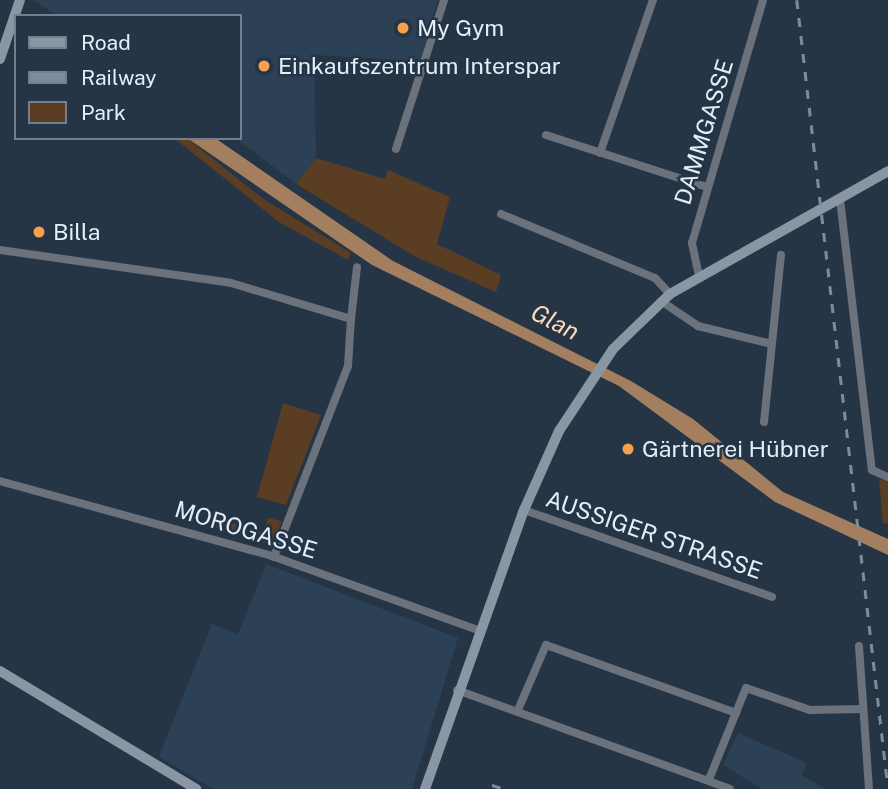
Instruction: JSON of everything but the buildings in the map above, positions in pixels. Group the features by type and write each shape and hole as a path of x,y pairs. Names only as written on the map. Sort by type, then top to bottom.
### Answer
{"main road":[{"path":"0,59 14,18"},
{"path":"425,789 477,630 524,510 584,388 609,354 665,298 699,276 888,171"},
{"path":"0,671 196,789"}],"street":[{"path":"396,149 444,0"},
{"path":"600,153 653,0"},
{"name":"DAMMGASSE","path":"699,276 692,243 764,0"},
{"path":"546,135 707,187"},
{"path":"840,199 876,474 888,477"},
{"path":"501,214 655,278 665,298 698,327 772,344"},
{"path":"0,250 231,283 351,319"},
{"path":"764,422 781,255"},
{"path":"274,557 348,366 357,267"},
{"name":"MOROGASSE","path":"0,481 274,557 477,630"},
{"name":"AUSSIGER STRASSE","path":"524,510 772,597"},
{"path":"518,710 538,650 546,645 736,713"},
{"path":"859,646 869,789"},
{"path":"710,777 746,688 810,710 863,709"},
{"path":"457,690 710,777 730,789"}],"shaded area":[{"path":"34,0 438,0 420,61 314,55 316,158 296,184 238,140 242,140 242,14 54,14"},
{"path":"190,140 218,140 393,261 631,381 693,419 783,492 888,539 888,555 775,502 619,386 372,265"},
{"path":"266,564 458,638 412,789 214,789 159,757 212,624 238,634"},
{"path":"738,733 807,763 802,775 825,789 762,789 723,765"}],"green space":[{"path":"176,140 190,140 262,198 351,253 348,260 279,222"},
{"path":"316,158 385,179 388,170 450,197 437,244 501,275 496,292 416,257 296,184"},
{"path":"283,403 321,415 286,505 257,497"},
{"path":"879,479 888,481 888,524 883,523"},
{"path":"217,511 221,520 264,532 268,518 282,521 272,545 213,527"}],"railway":[{"path":"797,0 888,786"},
{"path":"492,785 505,789"}],"place":[{"name":"My Gym","path":"403,28"},
{"name":"Einkaufszentrum Interspar","path":"264,66"},
{"name":"Billa","path":"39,232"},
{"name":"Gärtnerei Hübner","path":"628,449"}],"water label":[{"name":"Glan","path":"555,322"}]}
